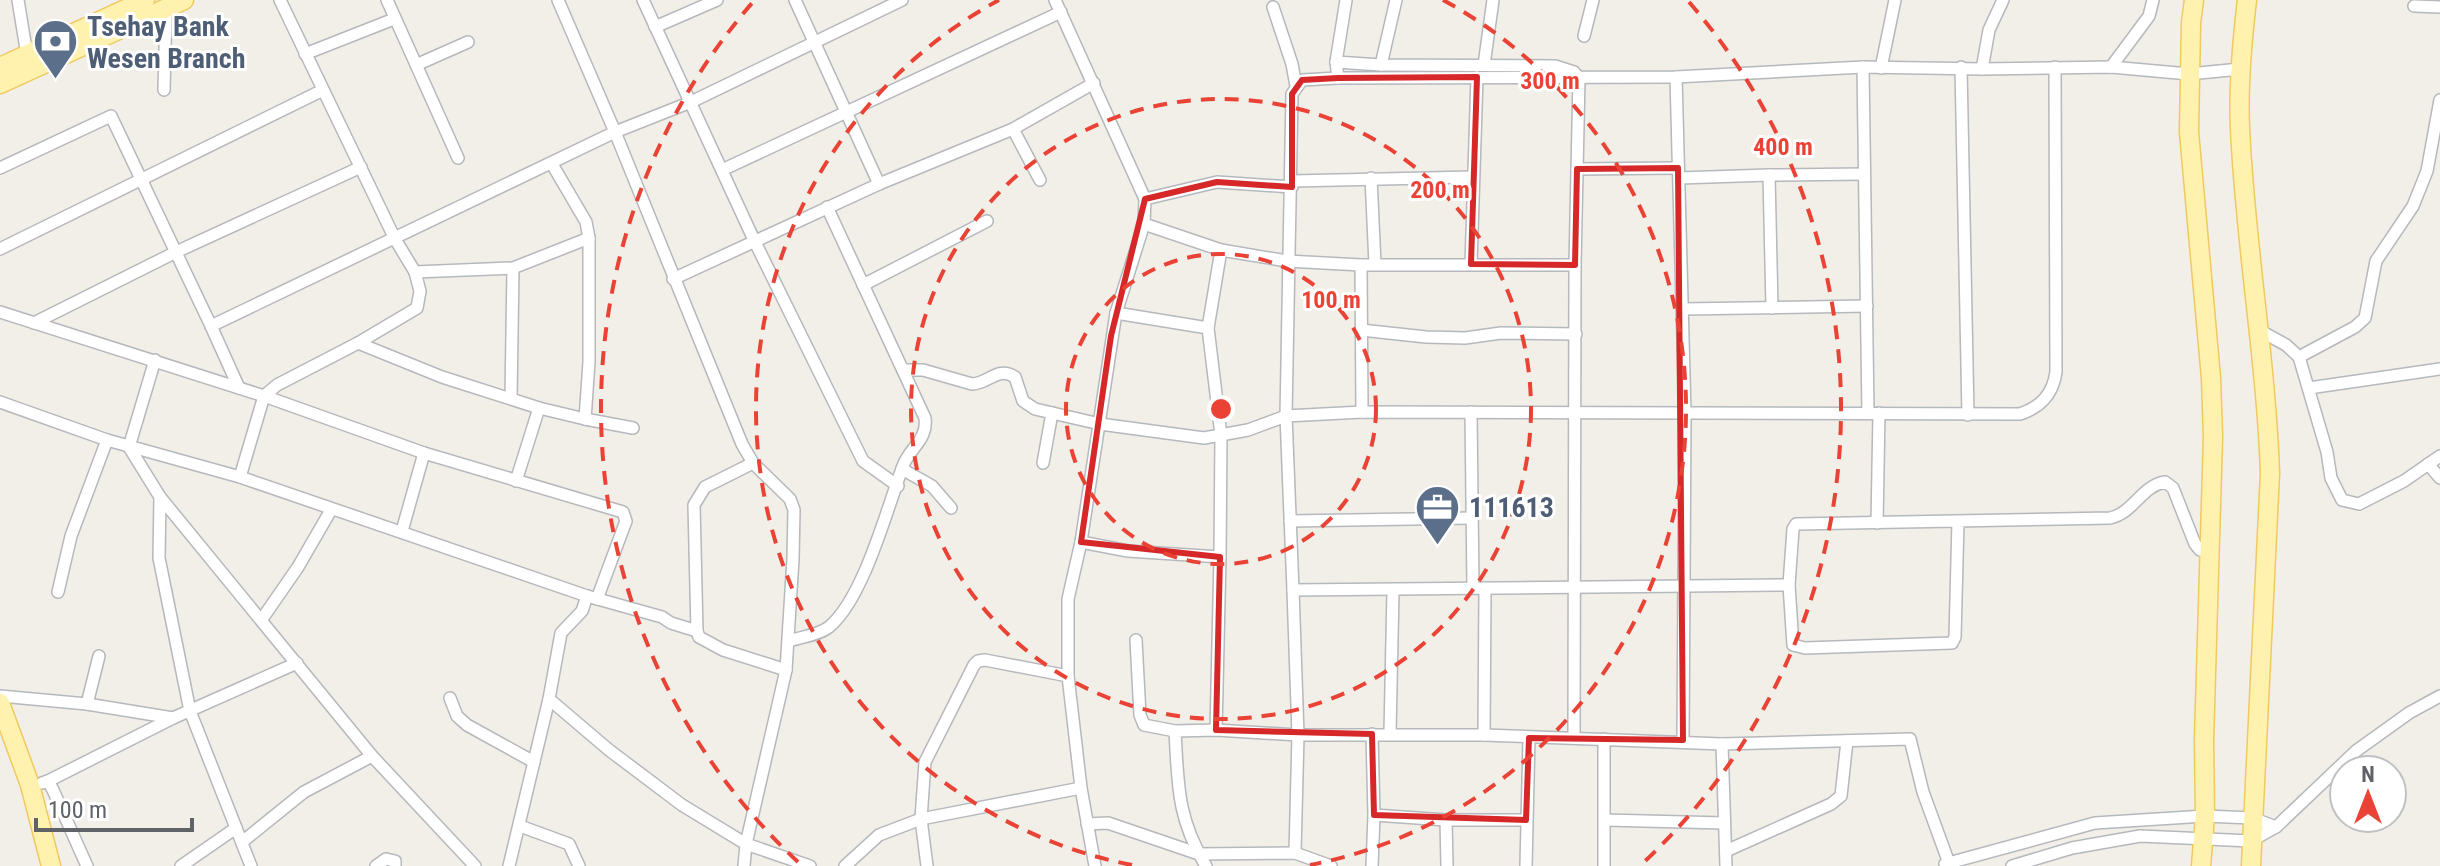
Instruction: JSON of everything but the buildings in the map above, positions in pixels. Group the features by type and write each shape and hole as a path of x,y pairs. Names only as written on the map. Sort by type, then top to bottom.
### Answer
{"main road":[{"path":"0,67 117,6 145,0"},
{"path":"0,84 184,0"},
{"path":"2194,0 2189,132 2211,378 2211,551 2206,635 2205,816 2201,866"},
{"path":"2247,0 2240,69 2240,127 2257,329 2268,417 2270,473 2251,866"},
{"path":"0,703 39,783 51,866"}],"street":[{"path":"18,0 27,55"},
{"path":"240,477 264,396 277,385 417,308 420,291 415,272 395,239 281,0"},
{"path":"387,0 458,158"},
{"path":"558,0 742,444 753,463 788,496 794,510 786,670 746,844 744,866"},
{"path":"643,0 754,240 863,461 898,486"},
{"path":"655,27 717,0"},
{"path":"795,0 879,184"},
{"path":"211,326 615,132 691,102 884,4 902,0"},
{"path":"1055,0 1145,199 1144,224 1116,313 1081,542 1068,599 1068,676 1081,788 1095,866"},
{"path":"1338,78 1336,62 1346,0"},
{"path":"1381,65 1396,0"},
{"path":"1484,65 1493,0"},
{"path":"1584,36 1593,0"},
{"path":"1881,68 1895,0"},
{"path":"1982,69 1989,30 2003,0"},
{"path":"2111,67 2149,16 2153,0"},
{"path":"2414,6 2440,7"},
{"path":"1273,7 1296,86"},
{"path":"164,90 166,9"},
{"path":"722,170 1061,12"},
{"path":"305,54 394,19"},
{"path":"416,65 468,42"},
{"path":"1336,62 1555,66 1574,72 1579,78 1575,265 1574,738"},
{"path":"1863,67 1867,306 1877,523"},
{"path":"1302,859 1286,416 1292,94 1302,80 1676,77 1863,67 2111,67 2189,74 2240,69"},
{"path":"1961,67 1968,415"},
{"path":"903,370 923,370 972,384 1004,372 1015,377 1027,406 1100,424 1204,438 1268,424 1286,416 1362,412 2020,414 2049,395 2054,385 2055,67"},
{"path":"1471,264 1477,77"},
{"path":"1676,77 1685,413 1683,740"},
{"path":"673,279 879,184 1013,129 1094,83"},
{"path":"0,249 323,90"},
{"path":"2299,357 2355,327 2365,318 2376,261 2413,206 2427,171 2440,100"},
{"path":"0,168 111,116 144,180 239,388"},
{"path":"1013,129 1040,180"},
{"path":"552,164 586,222 589,238 589,362 585,419"},
{"path":"34,323 176,252 361,167"},
{"path":"1577,169 1769,175 1864,174"},
{"path":"1769,175 1772,308"},
{"path":"1145,199 1217,182 1292,184 1371,178 1472,177"},
{"path":"1371,178 1375,264"},
{"path":"789,641 829,627 848,603 898,486 906,457 927,429 925,418 827,207"},
{"path":"863,285 987,221"},
{"path":"1144,224 1221,250 1287,261 1361,265 1575,265"},
{"path":"415,272 513,268 589,238"},
{"path":"1216,730 1221,435 1208,328 1221,250"},
{"path":"1361,265 1362,412"},
{"path":"511,398 513,268"},
{"path":"1683,309 1867,306"},
{"path":"0,312 264,396 424,453 623,512 626,516 592,597 561,633 549,699 509,866"},
{"path":"1116,313 1208,328"},
{"path":"2257,329 2286,345 2299,357 2327,452 2331,478 2342,500 2359,504 2404,481 2440,456"},
{"path":"1361,330 1465,338 1501,333 1576,334"},
{"path":"358,343 442,377 539,408 633,428"},
{"path":"155,360 129,447 160,497 372,756 475,866"},
{"path":"2309,388 2438,373"},
{"path":"0,402 129,447 240,477 697,631"},
{"path":"516,481 539,408"},
{"path":"1471,412 1472,518 1479,587 1484,735"},
{"path":"1043,463 1052,413"},
{"path":"58,592 71,536 107,440"},
{"path":"402,531 424,453"},
{"path":"753,463 705,487 694,505 697,631 699,637 723,650 786,670"},
{"path":"2428,464 2440,478"},
{"path":"902,469 932,486 951,508"},
{"path":"1958,522 1955,637 1952,643 1793,645 1789,585 1793,529 1796,524 2021,521 2122,516 2145,491 2156,483 2165,482 2173,488 2195,544 2200,550 2211,551"},
{"path":"160,497 159,558 190,711 251,866"},
{"path":"262,619 298,567 331,510"},
{"path":"1290,521 1472,518"},
{"path":"1081,542 1128,551 1220,557"},
{"path":"1293,590 1789,585"},
{"path":"1390,733 1393,591"},
{"path":"1136,640 1140,715 1144,725 1175,731 1298,735 1484,735 1683,740 1722,744 1910,739 1923,792 1947,865 2095,823 2205,816 2252,818 2276,827"},
{"path":"87,704 99,656"},
{"path":"927,866 921,819 925,762 974,665 985,660 1068,676"},
{"path":"87,866 39,783 173,718 297,663"},
{"path":"0,696 87,704 173,718"},
{"path":"2012,866 2072,848 2140,836 2251,841 2276,827 2356,751 2409,713 2440,696"},
{"path":"450,698 457,716 467,725 534,762"},
{"path":"549,699 606,748 682,805 746,844 810,866"},
{"path":"1175,731 1180,809 1187,831 1206,866"},
{"path":"1372,734 1372,866"},
{"path":"1526,866 1529,738"},
{"path":"1604,739 1604,866"},
{"path":"1726,851 1831,804 1841,796 1847,741"},
{"path":"1722,744 1726,866"},
{"path":"242,842 304,792 372,756"},
{"path":"845,866 879,835 921,819 1081,788"},
{"path":"1374,815 1446,820 1526,820"},
{"path":"1446,820 1447,866"},
{"path":"1605,820 1724,823"},
{"path":"1087,824 1108,823 1199,854 1302,859 1331,866"},
{"path":"520,826 569,844 579,866"},
{"path":"181,866 236,828"},
{"path":"376,866 386,859 395,861 395,866"}],"highlighted area":[{"path":"1477,77 1471,264 1575,265 1577,169 1678,168 1683,740 1529,738 1526,820 1374,815 1372,734 1216,730 1220,557 1081,542 1111,336 1145,199 1217,182 1292,187 1292,94 1302,80 1338,78"}],"place":[{"name":"Tsehay Bank Wesen Branch","path":"56,81"},
{"name":"111613","path":"1438,546"}]}
